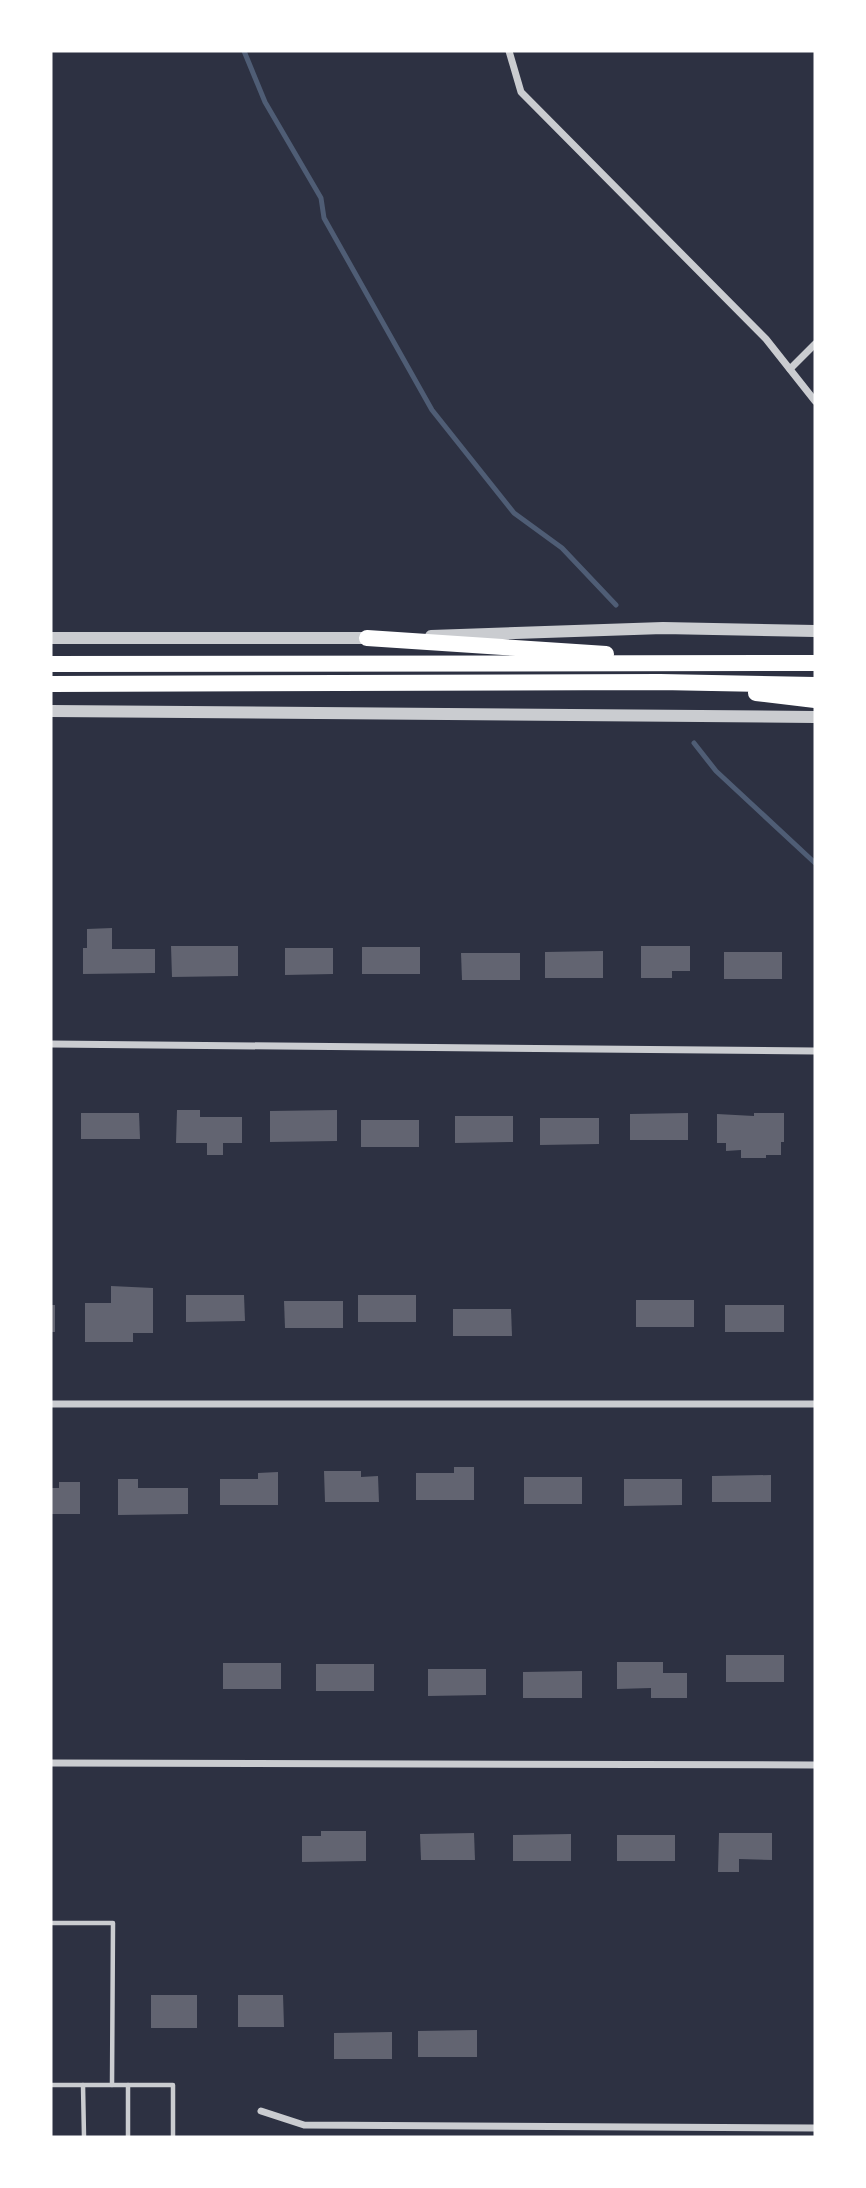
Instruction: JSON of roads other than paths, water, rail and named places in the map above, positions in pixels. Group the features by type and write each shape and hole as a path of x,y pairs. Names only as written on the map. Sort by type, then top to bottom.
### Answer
{"highway":[{"path":"367,638 742,663"},
{"path":"51,664 815,663"},
{"path":"51,684 660,682 815,685"},
{"path":"660,682 815,700"}],"street":[{"path":"509,51 521,92 766,339 815,401"},
{"path":"790,369 815,344"},
{"path":"51,638 367,638 663,628 815,631"},
{"path":"51,711 815,717"},
{"path":"51,1044 815,1051"},
{"path":"51,1404 815,1404"},
{"path":"51,1763 815,1765"},
{"path":"261,2111 304,2125 815,2128"}],"lane":[{"path":"51,1923 113,1923 112,2085"},
{"path":"51,2085 173,2085 173,2137"},
{"path":"83,2085 83,2137"},
{"path":"128,2085 128,2137"}],"waterway":[{"path":"244,51 265,102 321,198 324,218 432,410 514,513 562,548 616,605"},
{"path":"694,743 716,771 815,863"}]}
